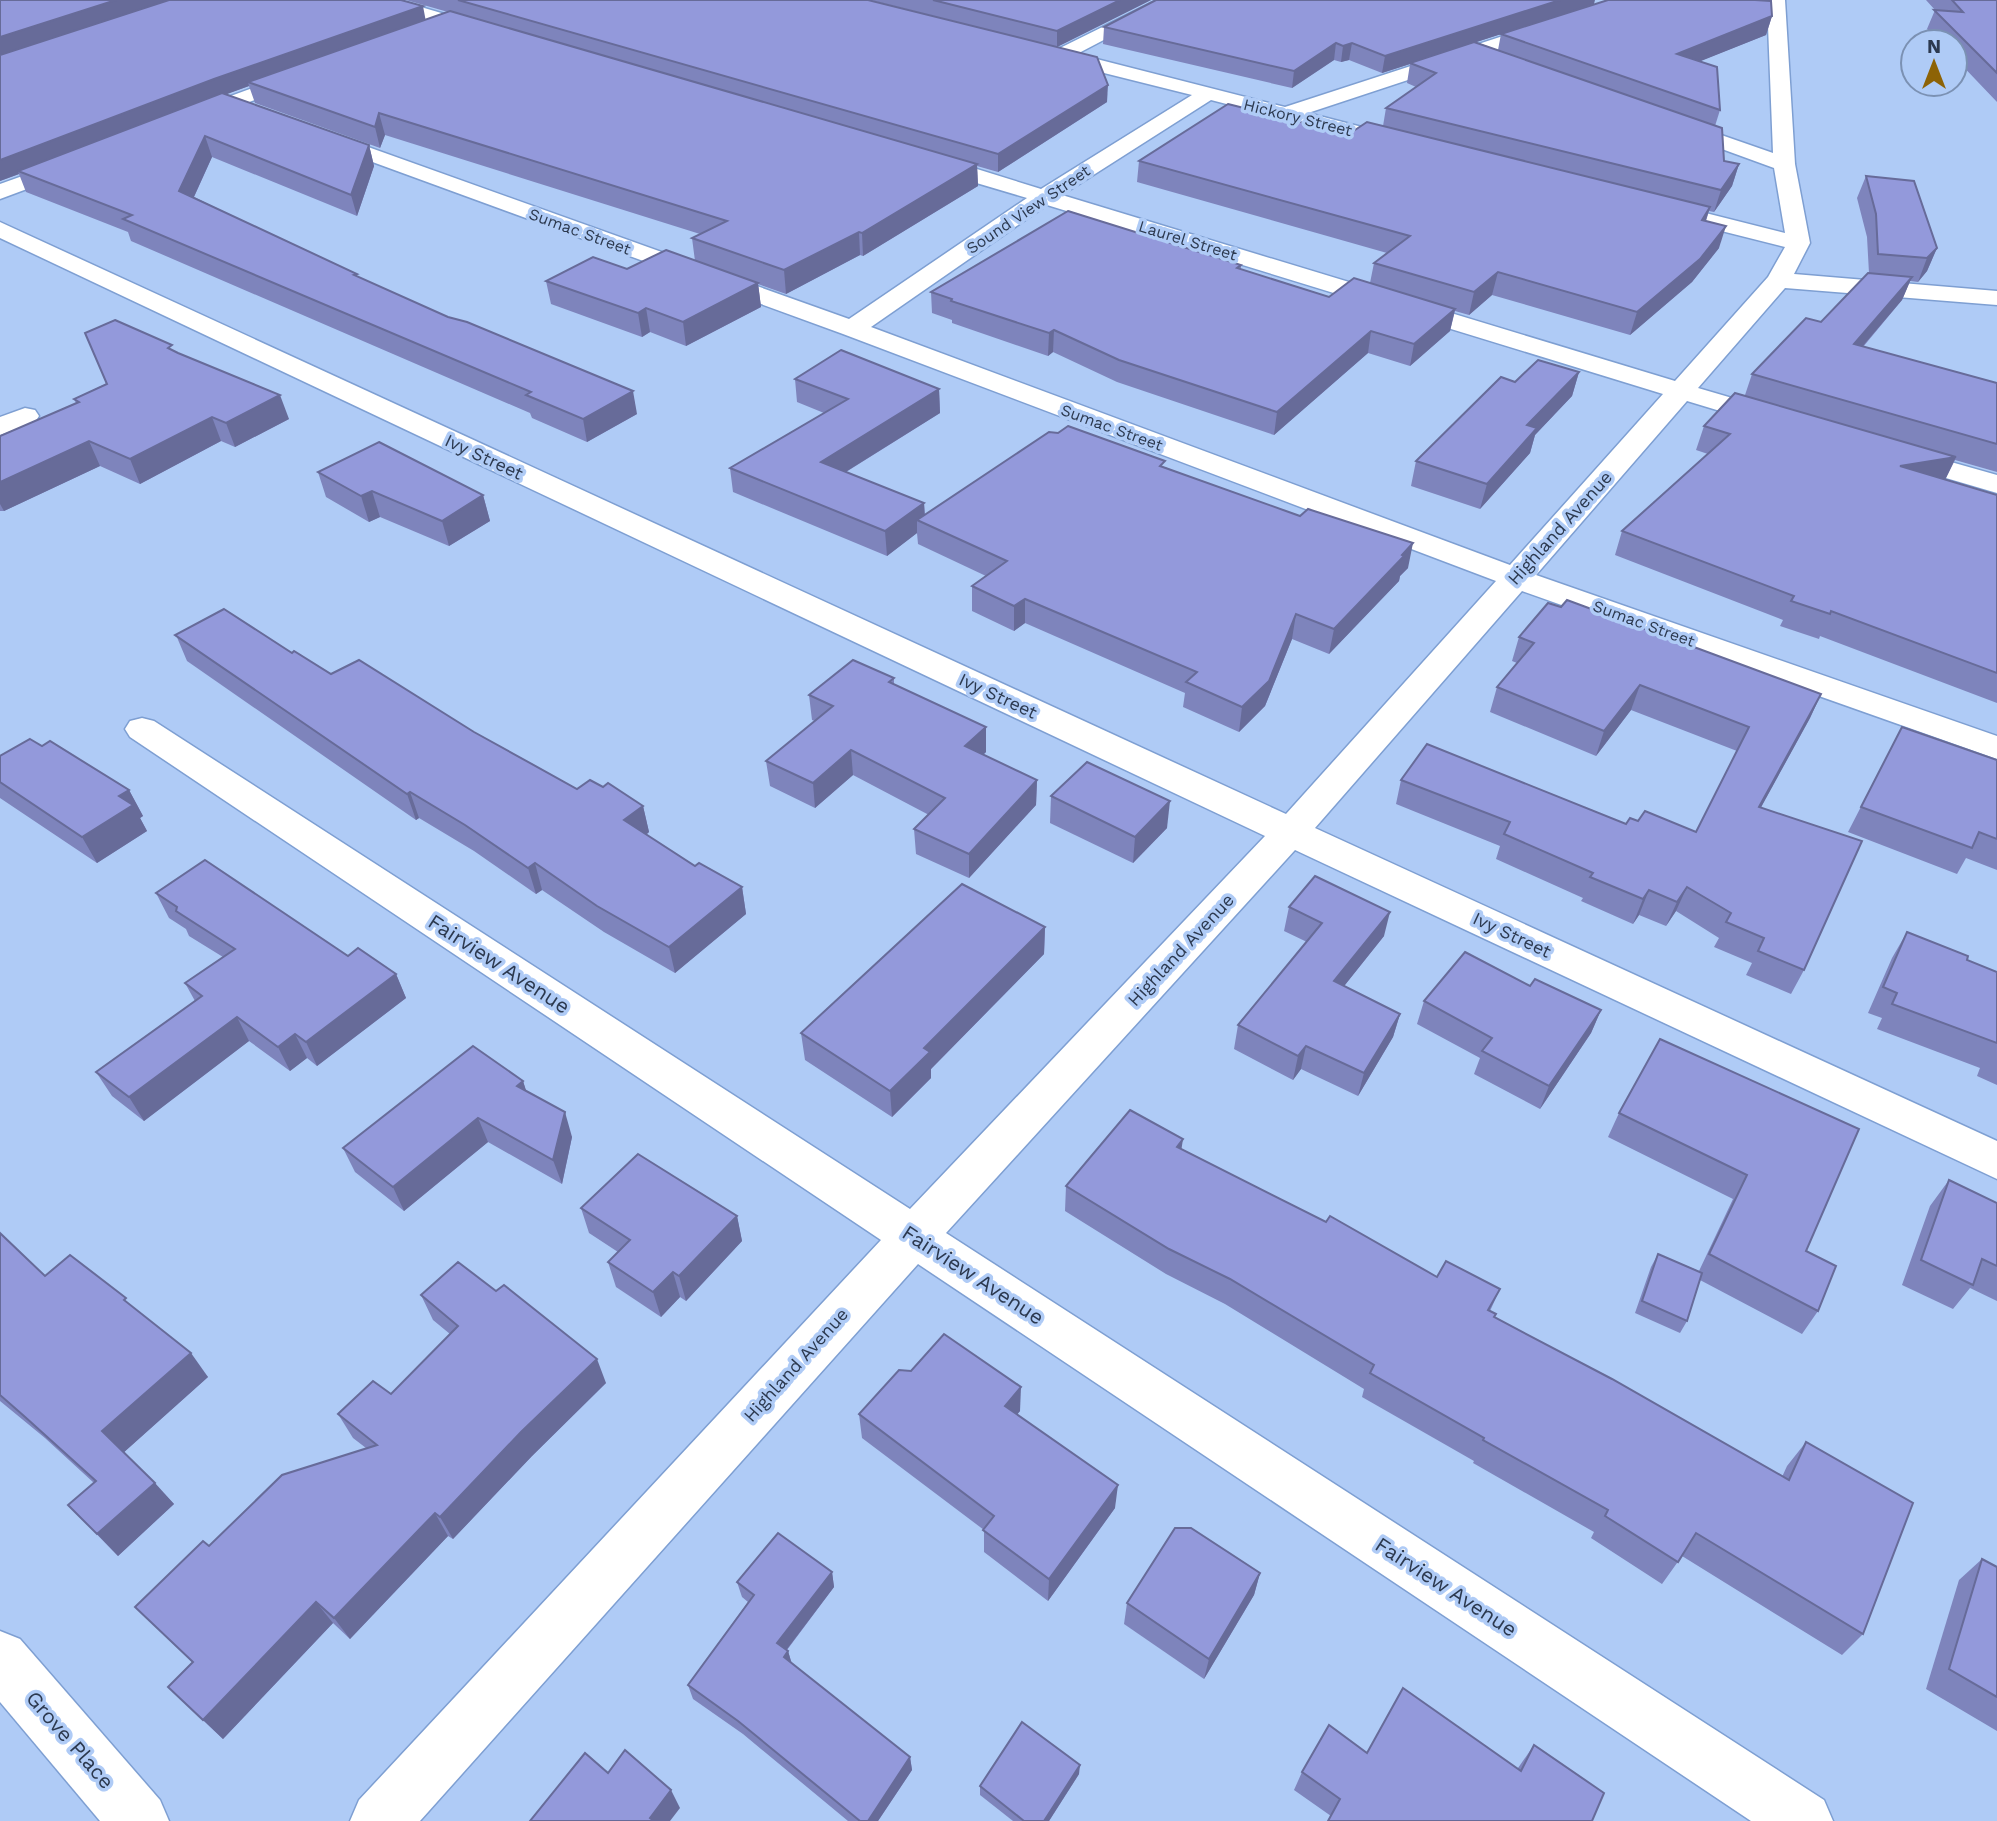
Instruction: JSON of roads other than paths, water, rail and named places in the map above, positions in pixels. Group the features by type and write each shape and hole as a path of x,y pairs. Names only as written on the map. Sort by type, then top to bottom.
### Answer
{"street":[{"path":"378,0 506,38"},
{"path":"1059,56 1171,0"},
{"path":"1285,114 1632,0"},
{"path":"1636,202 1798,243 1784,164 1776,0"},
{"path":"424,33 453,22"},
{"name":"Hickory Street","path":"1034,49 1420,148"},
{"path":"1470,53 1496,62"},
{"path":"177,123 319,70"},
{"name":"Sound View Street","path":"852,329 1045,196 1208,94"},
{"path":"228,103 267,117"},
{"path":"1653,118 1784,164"},
{"name":"Sumac Street","path":"293,127 852,329 1516,578 1997,748"},
{"name":"Laurel Street","path":"901,153 1799,426"},
{"path":"0,192 89,157"},
{"name":"Ivy Street","path":"0,229 1997,1161"},
{"name":"Highland Avenue","path":"380,1821 914,1236 1291,832 1779,280 1798,243"},
{"path":"1779,280 1997,298"},
{"path":"1878,450 1997,484"},
{"name":"Fairview Avenue","path":"142,729 1803,1821"},
{"name":"Grove Place","path":"0,1660 139,1821"}]}
